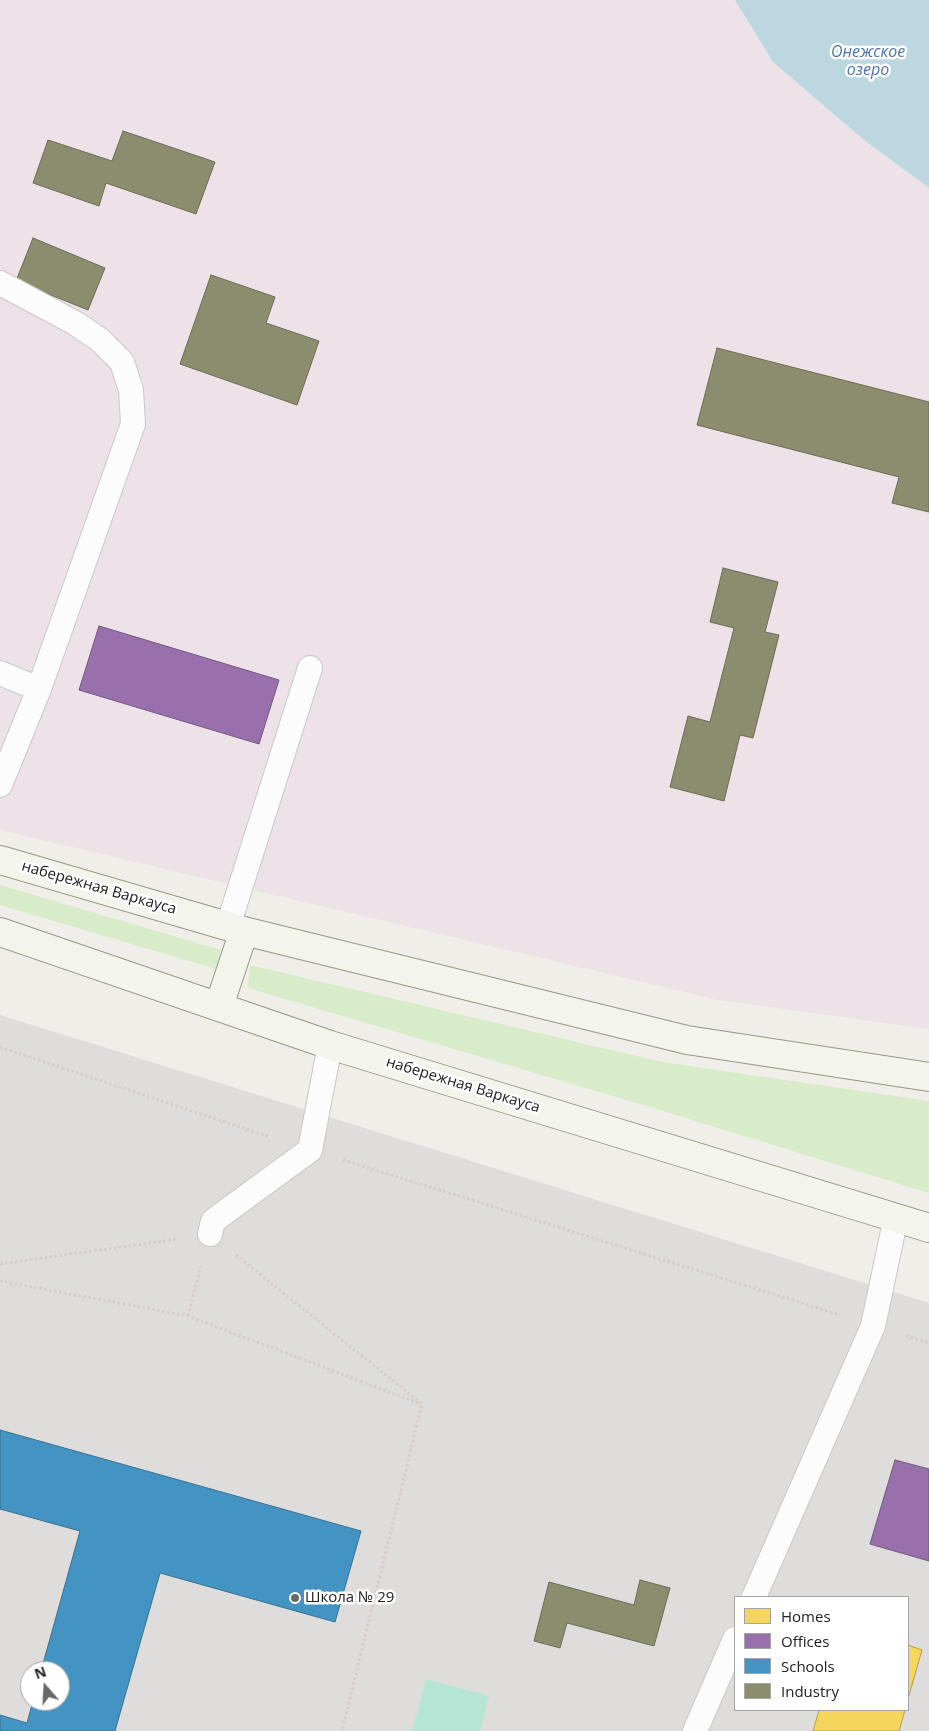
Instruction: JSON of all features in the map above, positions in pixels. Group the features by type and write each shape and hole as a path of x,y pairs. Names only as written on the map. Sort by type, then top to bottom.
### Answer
{"main road":[{"name":"набережная Варкауса","path":"0,860 236,929 687,1040 929,1077"},
{"path":"219,1006 236,929"},
{"name":"набережная Варкауса","path":"0,932 330,1045 929,1228"}],"lane":[{"path":"0,283 75,323 100,340 122,362 130,390 133,424 39,689 0,785"},
{"path":"236,929 310,668"},
{"path":"0,673 39,689"},
{"path":"210,1234 213,1220 310,1150 330,1045"},
{"path":"754,1596 873,1326 896,1217"},
{"path":"695,1731 734,1641"}],"path":[{"path":"0,1047 310,1150 929,1343"},
{"path":"188,1316 210,1234"},
{"path":"0,1264 210,1234 422,1404"},
{"path":"0,1281 188,1316 422,1404"},
{"path":"342,1731 422,1404"}],"shaded area":[{"path":"0,0 735,0 773,62 864,140 929,188 929,1029 719,1000 0,830"},
{"path":"0,1015 929,1303 929,1731 0,1731"}],"green space":[{"path":"0,885 221,950 216,969 0,905"},
{"path":"250,965 662,1062 929,1101 929,1193 650,1107 248,988"},
{"path":"426,1679 489,1696 480,1731 412,1731"}],"water":[{"name":"Онежское озеро","path":"735,0 929,0 929,188 864,140 773,62"}],"building: Homes":[{"path":"909,1645 922,1650 909,1696"},
{"path":"819,1711 905,1711 899,1731 813,1731"}],"building: Offices":[{"path":"99,626 279,680 259,744 79,690"},
{"path":"895,1460 929,1469 929,1561 870,1544"}],"building: Schools":[{"name":"Школа № 29","path":"0,1430 361,1531 335,1622 160,1573 115,1731 0,1731 0,1715 27,1723 30,1711 70,1711 70,1661 44,1661 80,1531 0,1509"}],"building: Industry":[{"path":"123,131 215,162 196,214 106,183 99,206 33,183 48,140 112,161"},
{"path":"33,238 105,268 88,310 16,281"},
{"path":"211,275 275,297 266,323 319,341 297,405 180,364"},
{"path":"717,348 929,402 929,512 892,503 899,477 697,425"},
{"path":"723,568 778,582 765,632 779,635 753,738 740,735 724,801 670,787 688,716 710,722 734,628 710,622"},
{"path":"640,1580 670,1588 654,1646 567,1623 560,1648 534,1641 549,1582 634,1605"}],"place":[{"name":"Школа № 29","path":"295,1598"}]}
